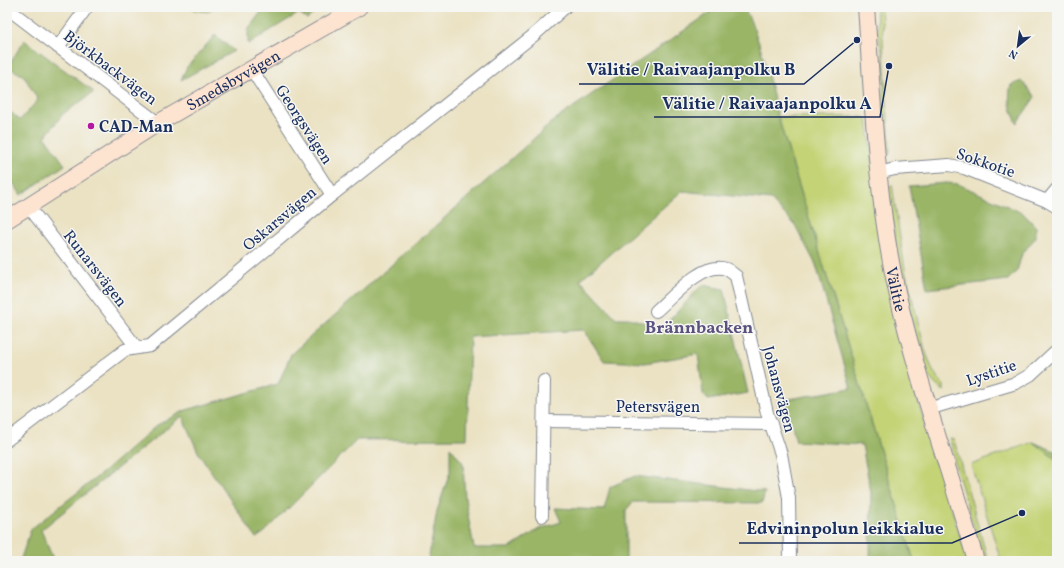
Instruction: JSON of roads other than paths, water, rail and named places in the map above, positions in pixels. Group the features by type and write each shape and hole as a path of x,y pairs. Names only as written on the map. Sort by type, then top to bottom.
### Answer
{"main road":[{"name":"Smedsbyvägen","path":"7,220 158,123 359,7"},
{"name":"Välitie","path":"866,7 878,173 897,291 928,408 976,561"}],"street":[{"path":"58,47 87,7"},
{"name":"Oskarsvägen","path":"7,440 125,350 150,346 332,195 534,35 565,7"},
{"name":"Björkbackvägen","path":"7,9 158,123"},
{"name":"Georgsvägen","path":"252,70 332,195"},
{"name":"Sokkotie","path":"878,173 895,168 949,165 964,168 1047,201 1057,207"},
{"path":"1047,201 1057,189"},
{"name":"Runarsvägen","path":"29,207 137,348"},
{"name":"Johansvägen","path":"656,311 698,274 712,268 726,269 736,276 771,424 781,454 789,498 790,561"},
{"name":"Lystitie","path":"928,408 1016,383 1030,375 1056,354"},
{"path":"542,516 544,381"},
{"name":"Petersvägen","path":"544,422 771,424"}],"place":[{"name":"Välitie / Raivaajanpolku B","path":"857,40"},
{"name":"Välitie / Raivaajanpolku A","path":"889,66"},
{"name":"CAD-Man","path":"91,126"},
{"name":"Edvininpolun leikkialue","path":"1022,513"}],"district":[{"name":"Brännbacken","path":"699,327"}]}
